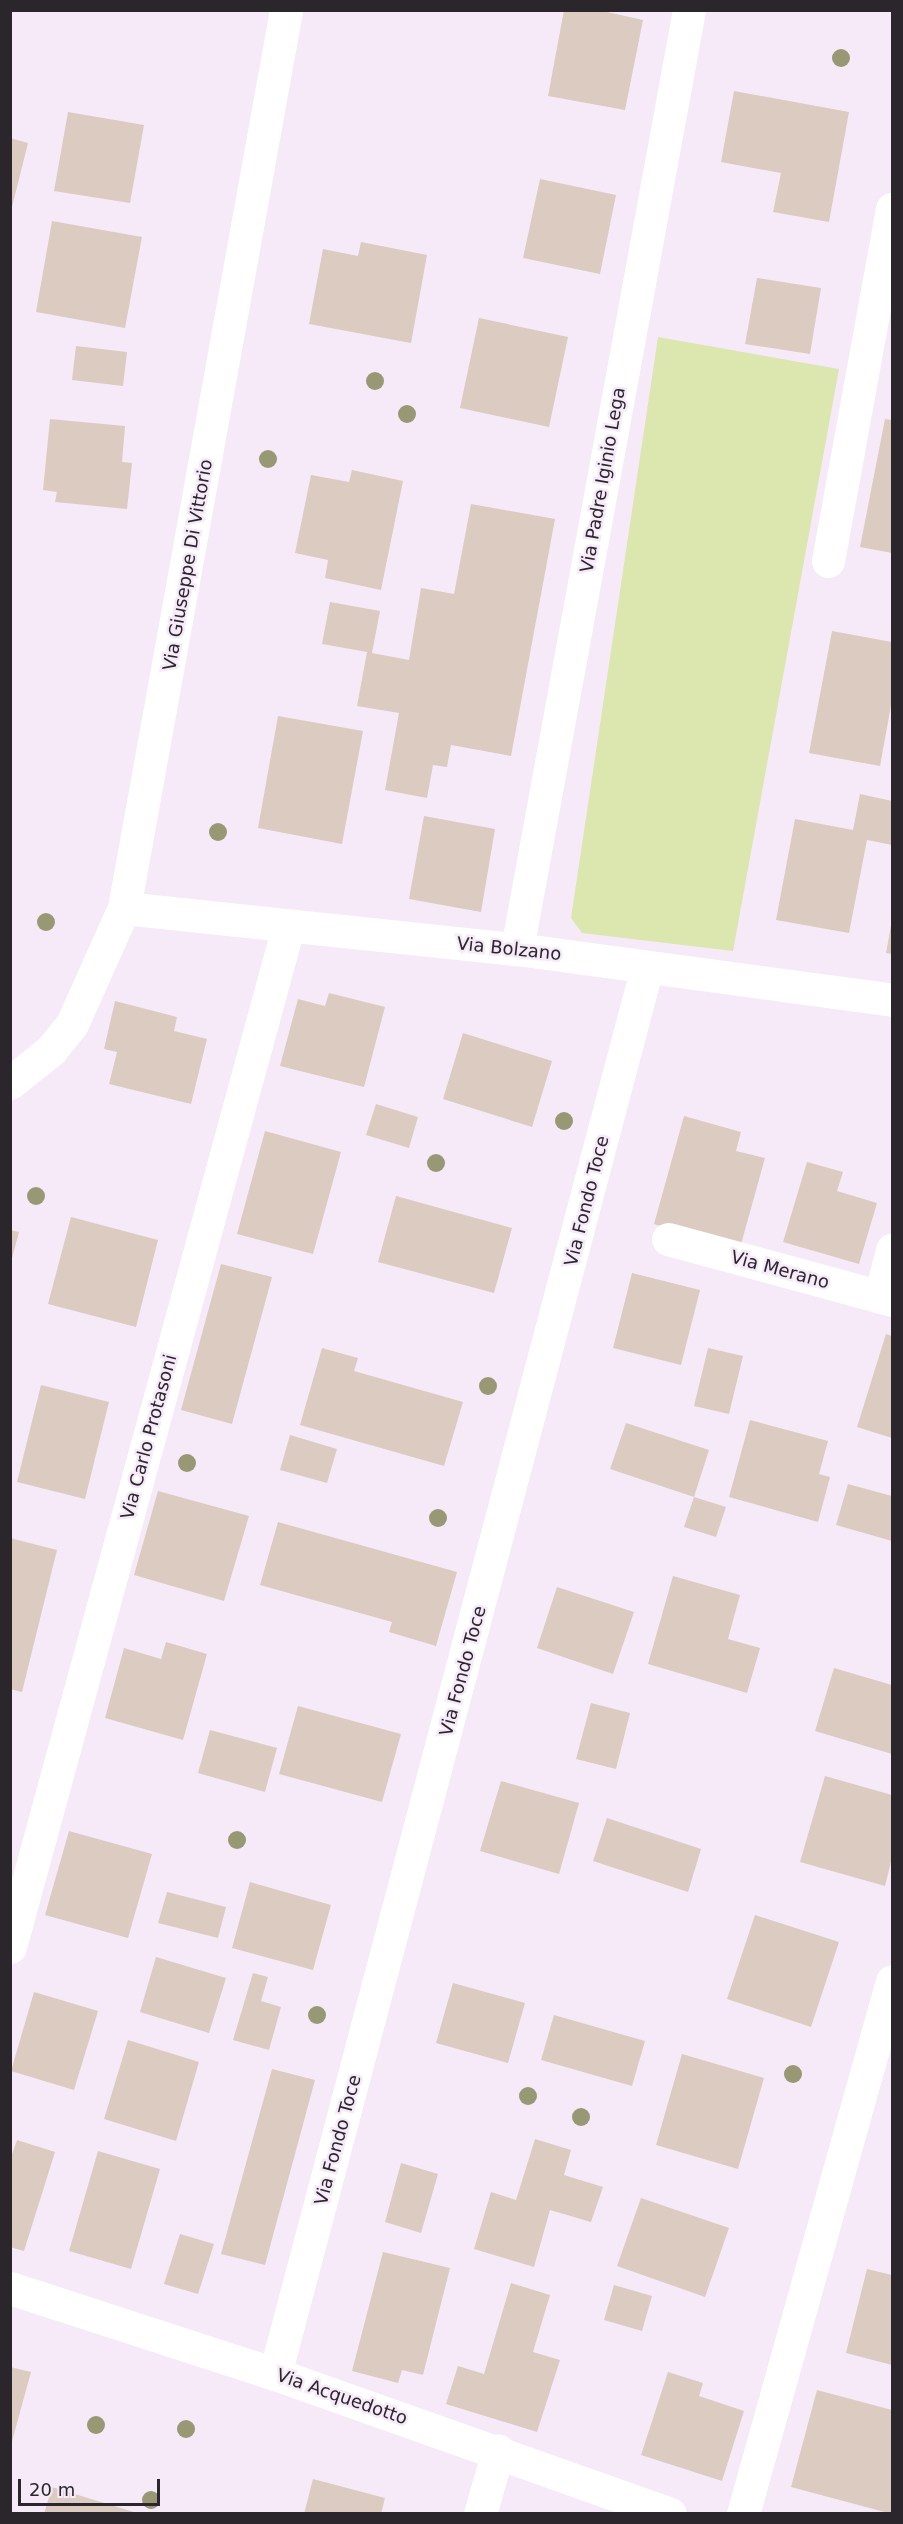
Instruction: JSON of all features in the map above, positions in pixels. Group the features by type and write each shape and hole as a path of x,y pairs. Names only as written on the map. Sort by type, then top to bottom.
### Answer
{"street":[{"name":"Via Giuseppe Di Vittorio","path":"10,1083 51,1050 72,1024 124,908 286,10"},
{"name":"Via Padre Iginio Lega","path":"517,949 689,10"},
{"path":"828,561 892,209"},
{"name":"Via Bolzano","path":"124,908 288,927 517,949 892,1000"},
{"name":"Via Carlo Protasoni","path":"10,1947 288,927"},
{"name":"Via Fondo Toce","path":"275,2374 647,967"},
{"name":"Via Merano","path":"668,1239 886,1298"},
{"path":"886,1298 892,1250"},
{"path":"743,2514 892,1981"},
{"name":"Via Acquedotto","path":"10,2288 275,2374 498,2451 670,2514"},
{"path":"480,2514 498,2451"}],"green space":[{"path":"658,337 839,369 733,951 582,933 571,918"}],"building":[{"path":"564,10 598,10 643,20 625,110 548,96"},
{"path":"734,91 849,112 829,222 773,212 781,173 721,162"},
{"path":"68,112 144,125 130,203 54,191"},
{"path":"10,138 28,143 11,211 10,211"},
{"path":"540,179 616,195 600,274 523,258"},
{"path":"52,221 142,237 125,328 36,312"},
{"path":"361,242 427,255 411,343 309,324 323,249 358,256"},
{"path":"757,278 821,288 810,354 745,344"},
{"path":"479,318 568,337 549,427 460,408"},
{"path":"76,346 127,352 123,386 72,380"},
{"path":"50,419 125,426 122,462 132,463 127,509 55,502 57,492 43,490"},
{"path":"885,419 892,420 892,553 860,547"},
{"path":"352,470 403,481 381,590 325,578 328,560 295,553 311,475 349,482"},
{"path":"471,504 555,519 511,756 451,745 447,767 433,765 427,798 385,790 399,713 357,706 367,652 322,644 330,602 380,611 372,653 409,660 421,588 454,594"},
{"path":"832,631 892,642 892,700 880,766 809,753"},
{"path":"278,716 363,731 342,844 258,828"},
{"path":"860,794 892,801 892,845 867,840 849,933 776,920 795,819 853,830"},
{"path":"424,816 495,829 481,912 409,899"},
{"path":"892,920 892,954 886,953"},
{"path":"329,993 385,1007 364,1087 280,1066 298,999 325,1006"},
{"path":"115,1001 177,1017 174,1031 207,1039 191,1104 109,1084 117,1052 104,1049"},
{"path":"463,1033 552,1061 532,1127 443,1099"},
{"path":"376,1104 418,1117 409,1148 366,1135"},
{"path":"684,1116 741,1132 736,1151 765,1158 740,1248 654,1224"},
{"path":"265,1131 341,1152 313,1254 237,1234"},
{"path":"807,1162 843,1172 837,1191 877,1203 859,1264 783,1242"},
{"path":"396,1196 512,1228 494,1293 378,1262"},
{"path":"71,1217 158,1240 136,1327 48,1304"},
{"path":"10,1230 19,1232 11,1262 10,1262"},
{"path":"221,1264 272,1277 232,1424 181,1410"},
{"path":"632,1273 700,1290 681,1365 613,1348"},
{"path":"886,1334 892,1336 892,1438 857,1427"},
{"path":"322,1348 358,1358 354,1371 463,1402 444,1466 300,1425"},
{"path":"708,1348 743,1356 729,1414 694,1406"},
{"path":"41,1385 109,1402 85,1499 17,1482"},
{"path":"750,1420 828,1441 819,1474 830,1477 818,1522 729,1497"},
{"path":"626,1423 709,1450 694,1497 610,1469"},
{"path":"290,1435 337,1449 327,1483 280,1470"},
{"path":"848,1484 892,1496 892,1541 836,1525"},
{"path":"158,1491 249,1516 224,1601 134,1575"},
{"path":"694,1497 726,1507 716,1537 684,1527"},
{"path":"278,1522 457,1572 436,1646 389,1632 392,1622 260,1585"},
{"path":"10,1538 57,1550 22,1692 10,1689"},
{"path":"673,1576 740,1595 728,1639 760,1648 747,1693 648,1664"},
{"path":"557,1587 634,1612 613,1674 537,1648"},
{"path":"166,1642 207,1654 183,1740 105,1718 124,1648 161,1659"},
{"path":"834,1668 892,1685 892,1754 815,1731"},
{"path":"591,1703 630,1713 616,1769 576,1759"},
{"path":"298,1706 401,1734 382,1802 279,1774"},
{"path":"210,1730 277,1748 265,1792 198,1773"},
{"path":"825,1776 892,1795 892,1858 885,1886 800,1862"},
{"path":"501,1781 579,1803 559,1874 480,1851"},
{"path":"607,1818 701,1849 688,1892 593,1861"},
{"path":"69,1831 152,1854 128,1938 45,1915"},
{"path":"250,1882 331,1905 313,1970 232,1948"},
{"path":"167,1892 226,1907 218,1938 158,1923"},
{"path":"755,1915 839,1942 811,2027 727,1999"},
{"path":"156,1957 226,1978 209,2033 140,2012"},
{"path":"253,1973 268,1977 261,2001 281,2007 269,2050 233,2040"},
{"path":"453,1983 525,2003 508,2063 436,2043"},
{"path":"34,1992 98,2011 74,2090 11,2071"},
{"path":"554,2015 645,2041 632,2086 541,2060"},
{"path":"128,2040 199,2062 176,2141 104,2119"},
{"path":"682,2054 764,2078 738,2169 656,2145"},
{"path":"272,2069 315,2080 265,2265 221,2254"},
{"path":"535,2139 571,2150 564,2175 603,2187 591,2222 550,2210 534,2267 474,2249 491,2192 516,2200"},
{"path":"17,2140 55,2152 24,2251 10,2247 10,2160"},
{"path":"98,2151 160,2169 131,2269 69,2251"},
{"path":"401,2163 438,2174 421,2233 385,2222"},
{"path":"641,2198 729,2228 705,2297 617,2266"},
{"path":"180,2234 214,2244 198,2294 164,2284"},
{"path":"383,2252 450,2268 423,2375 402,2370 398,2383 352,2371"},
{"path":"867,2269 892,2275 892,2365 846,2353"},
{"path":"511,2283 550,2295 533,2352 560,2360 537,2432 446,2404 458,2366 484,2374"},
{"path":"614,2285 652,2296 642,2331 604,2320"},
{"path":"10,2367 31,2372 11,2445 10,2445"},
{"path":"668,2372 703,2383 699,2396 744,2411 722,2481 641,2455"},
{"path":"817,2390 892,2410 892,2514 791,2487"},
{"path":"313,2479 385,2498 381,2514 304,2514"},
{"path":"52,2487 137,2513 137,2514 44,2514"}]}
